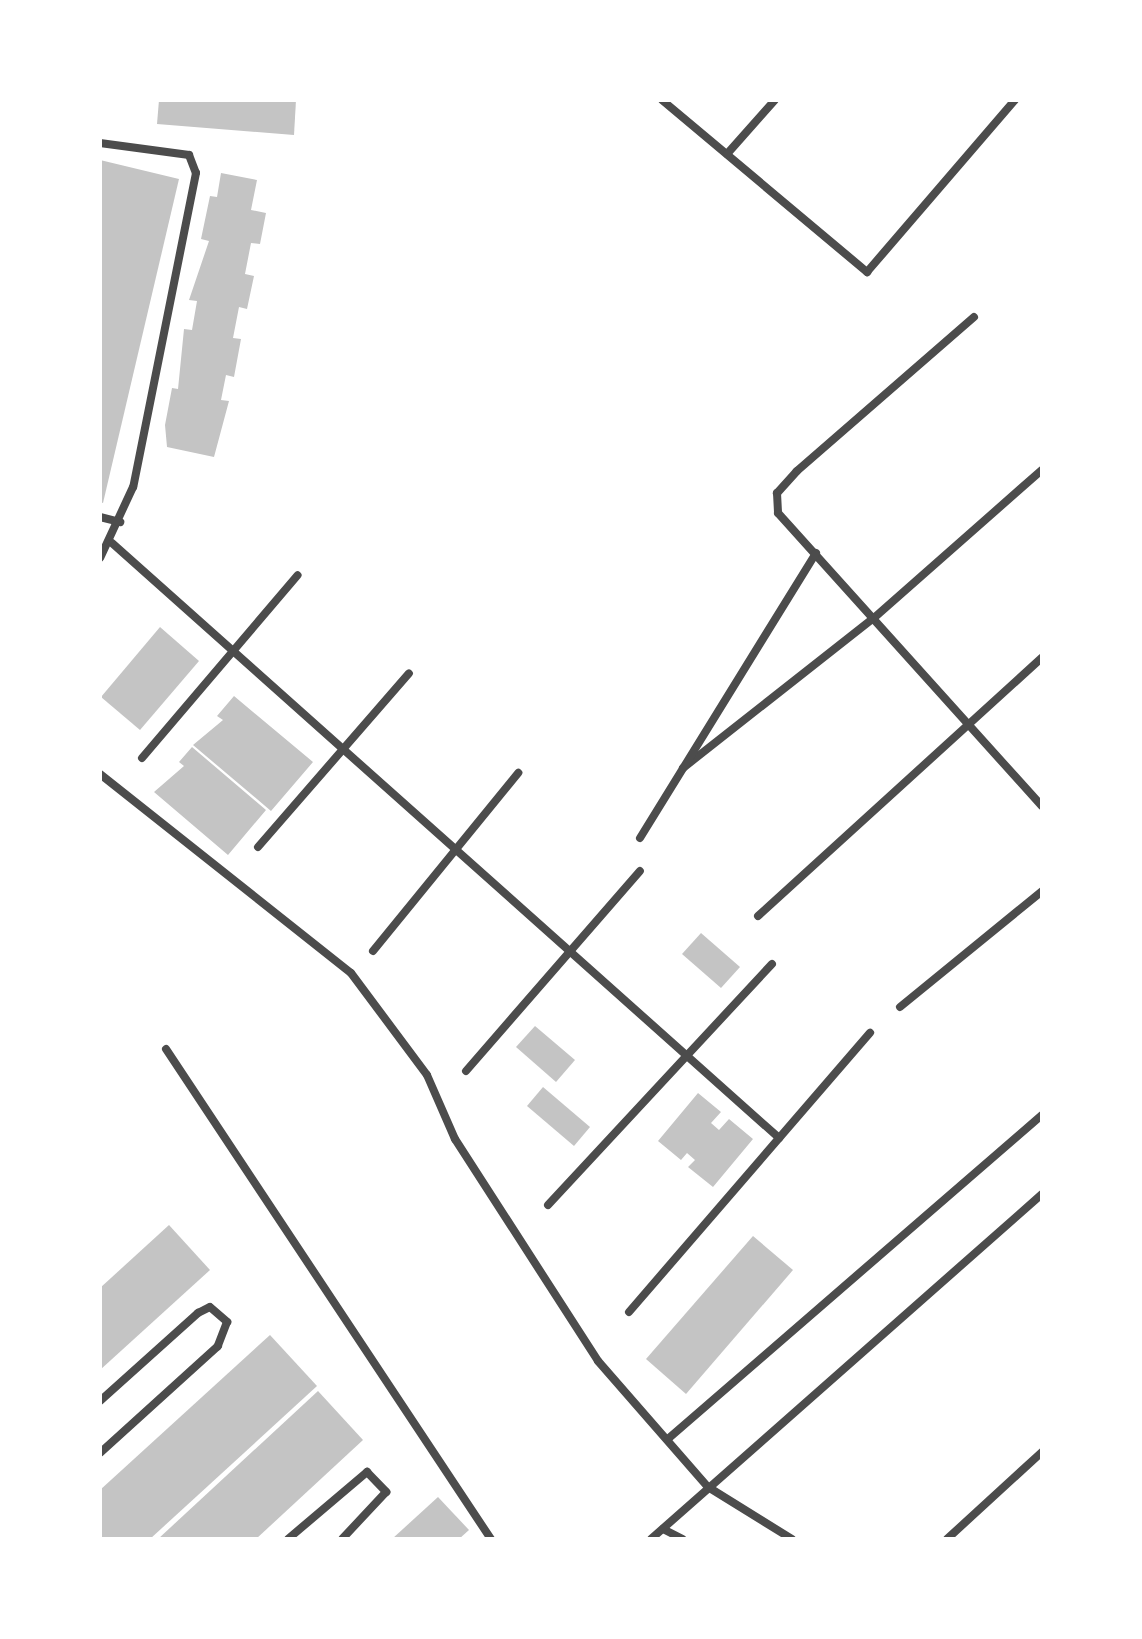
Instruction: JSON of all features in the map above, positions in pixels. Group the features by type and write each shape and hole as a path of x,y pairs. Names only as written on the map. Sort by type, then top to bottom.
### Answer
{"street":[{"path":"662,100 867,272 1015,100"},
{"path":"727,154 775,100"},
{"path":"100,143 196,160 120,522 112,543 100,558"},
{"path":"974,317 777,493 778,513 875,617 1042,806"},
{"path":"683,768 875,617 1042,470"},
{"path":"100,517 120,522"},
{"path":"112,543 779,1138"},
{"path":"640,838 816,553"},
{"path":"142,758 298,575"},
{"path":"758,916 1042,658"},
{"path":"258,847 409,673"},
{"path":"373,951 518,773"},
{"path":"100,774 351,973 427,1075 455,1139 598,1361 669,1438 708,1487 792,1539"},
{"path":"466,1071 640,871"},
{"path":"900,1007 1042,891"},
{"path":"548,1205 772,964"},
{"path":"629,1312 870,1033"},
{"path":"166,1049 491,1539"},
{"path":"669,1438 1042,1115"},
{"path":"653,1539 708,1487 1042,1194"},
{"path":"100,1401 198,1313 210,1307 227,1322 218,1346 100,1453"},
{"path":"947,1539 1042,1452"},
{"path":"288,1539 367,1472 386,1492 342,1539"},
{"path":"666,1525 683,1539"}],"building":[{"path":"159,100 296,100 294,135 157,124"},
{"path":"100,160 179,179 103,503 100,502"},
{"path":"221,173 257,180 251,210 266,213 260,244 251,243 245,274 254,276 247,309 239,307 233,338 241,339 234,377 226,375 221,400 229,401 214,457 167,447 165,425 172,388 178,389 184,329 192,330 197,301 189,300 209,241 201,239 210,196 217,197"},
{"path":"160,627 199,661 140,730 101,697"},
{"path":"234,696 313,762 271,811 193,745 223,720 217,716"},
{"path":"192,747 266,810 228,855 154,792 184,766 179,762"},
{"path":"701,933 740,967 721,988 682,954"},
{"path":"535,1026 575,1060 556,1082 516,1047"},
{"path":"543,1087 590,1127 574,1146 527,1106"},
{"path":"698,1093 721,1112 711,1123 719,1130 729,1119 753,1139 713,1187 688,1167 695,1160 687,1153 681,1160 658,1141"},
{"path":"169,1225 210,1270 100,1370 100,1288"},
{"path":"753,1236 793,1270 686,1394 646,1359"},
{"path":"270,1335 317,1386 150,1539 100,1539 100,1490"},
{"path":"318,1391 363,1440 256,1539 158,1539"},
{"path":"438,1497 469,1530 459,1539 392,1539"}]}
